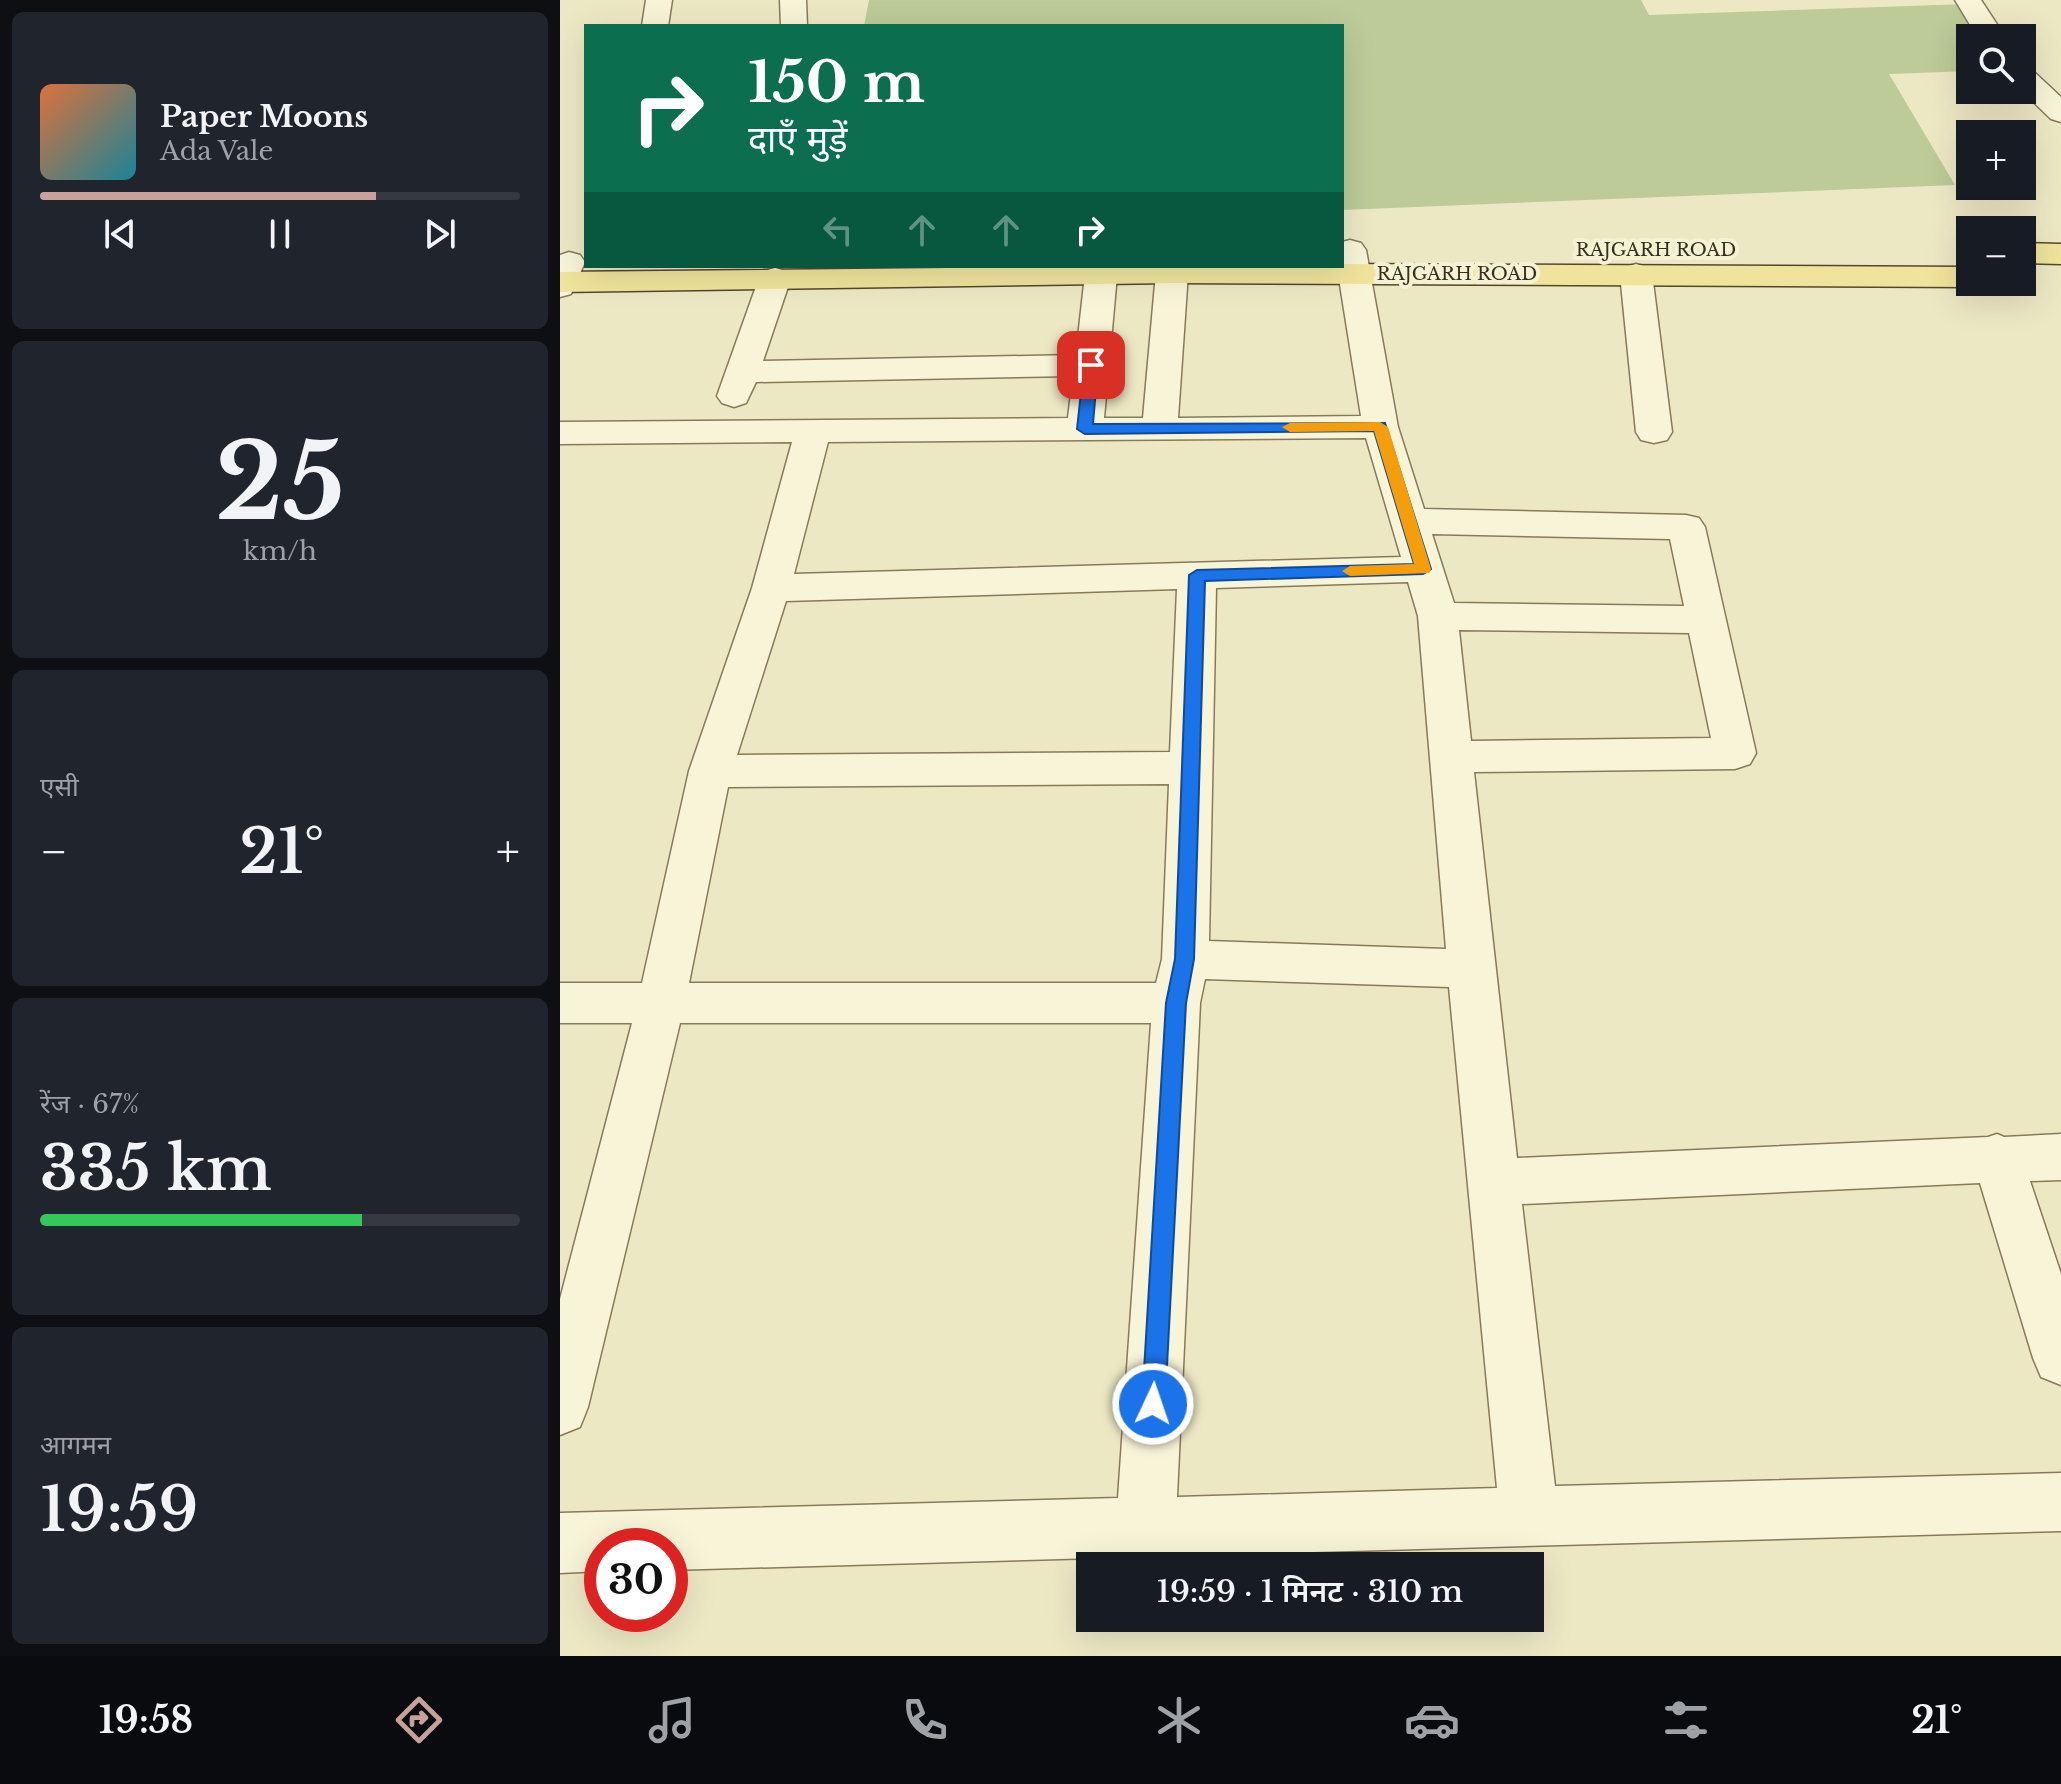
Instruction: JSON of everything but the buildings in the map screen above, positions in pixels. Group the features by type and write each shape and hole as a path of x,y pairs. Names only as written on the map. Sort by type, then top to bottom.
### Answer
{"main road":[{"name":"RAJGARH ROAD","path":"1348,258 1956,251"},
{"path":"2036,253 2061,254"},
{"name":"RAJGARH ROAD","path":"1348,258 1636,274 1956,277"},
{"name":"RAJGARH ROAD","path":"566,273 775,278 1101,275 1231,268"},
{"path":"2036,277 2061,278"}],"street":[{"path":"655,24 659,0"},
{"path":"793,0 794,24"},
{"path":"1968,0 1983,24"},
{"path":"2036,89 2061,113"},
{"path":"1348,258 1380,427 1438,616 1471,969 1529,1517"},
{"path":"1160,428 1172,273"},
{"path":"1636,274 1654,432"},
{"path":"1085,429 1101,275"},
{"path":"721,432 775,278"},
{"path":"742,372 1091,365"},
{"path":"560,433 1380,427"},
{"path":"560,1407 661,1003 710,771 771,588 813,431"},
{"path":"1409,521 1686,527 1735,753 1452,757"},
{"path":"771,588 1423,569"},
{"path":"1146,1527 1180,981 1197,575"},
{"path":"1438,616 1706,620"},
{"path":"710,771 1189,768"},
{"path":"560,1003 661,1003 1471,969"},
{"path":"1495,1182 1997,1157 2061,1157"},
{"path":"1997,1157 2061,1358"},
{"path":"560,1543 2061,1502"}],"green space":[{"path":"869,0 1641,0 1649,15 1968,4 1982,24 1956,24 1956,72 1889,74 1955,185 1344,210 1344,24 864,24"}],"slow traffic":[{"path":"1290,427 1380,427 1423,569 1350,571"}],"route":[{"path":"1091,365 1085,429 1380,427 1423,569 1197,575 1185,959 1176,1003 1153,1404"}]}
